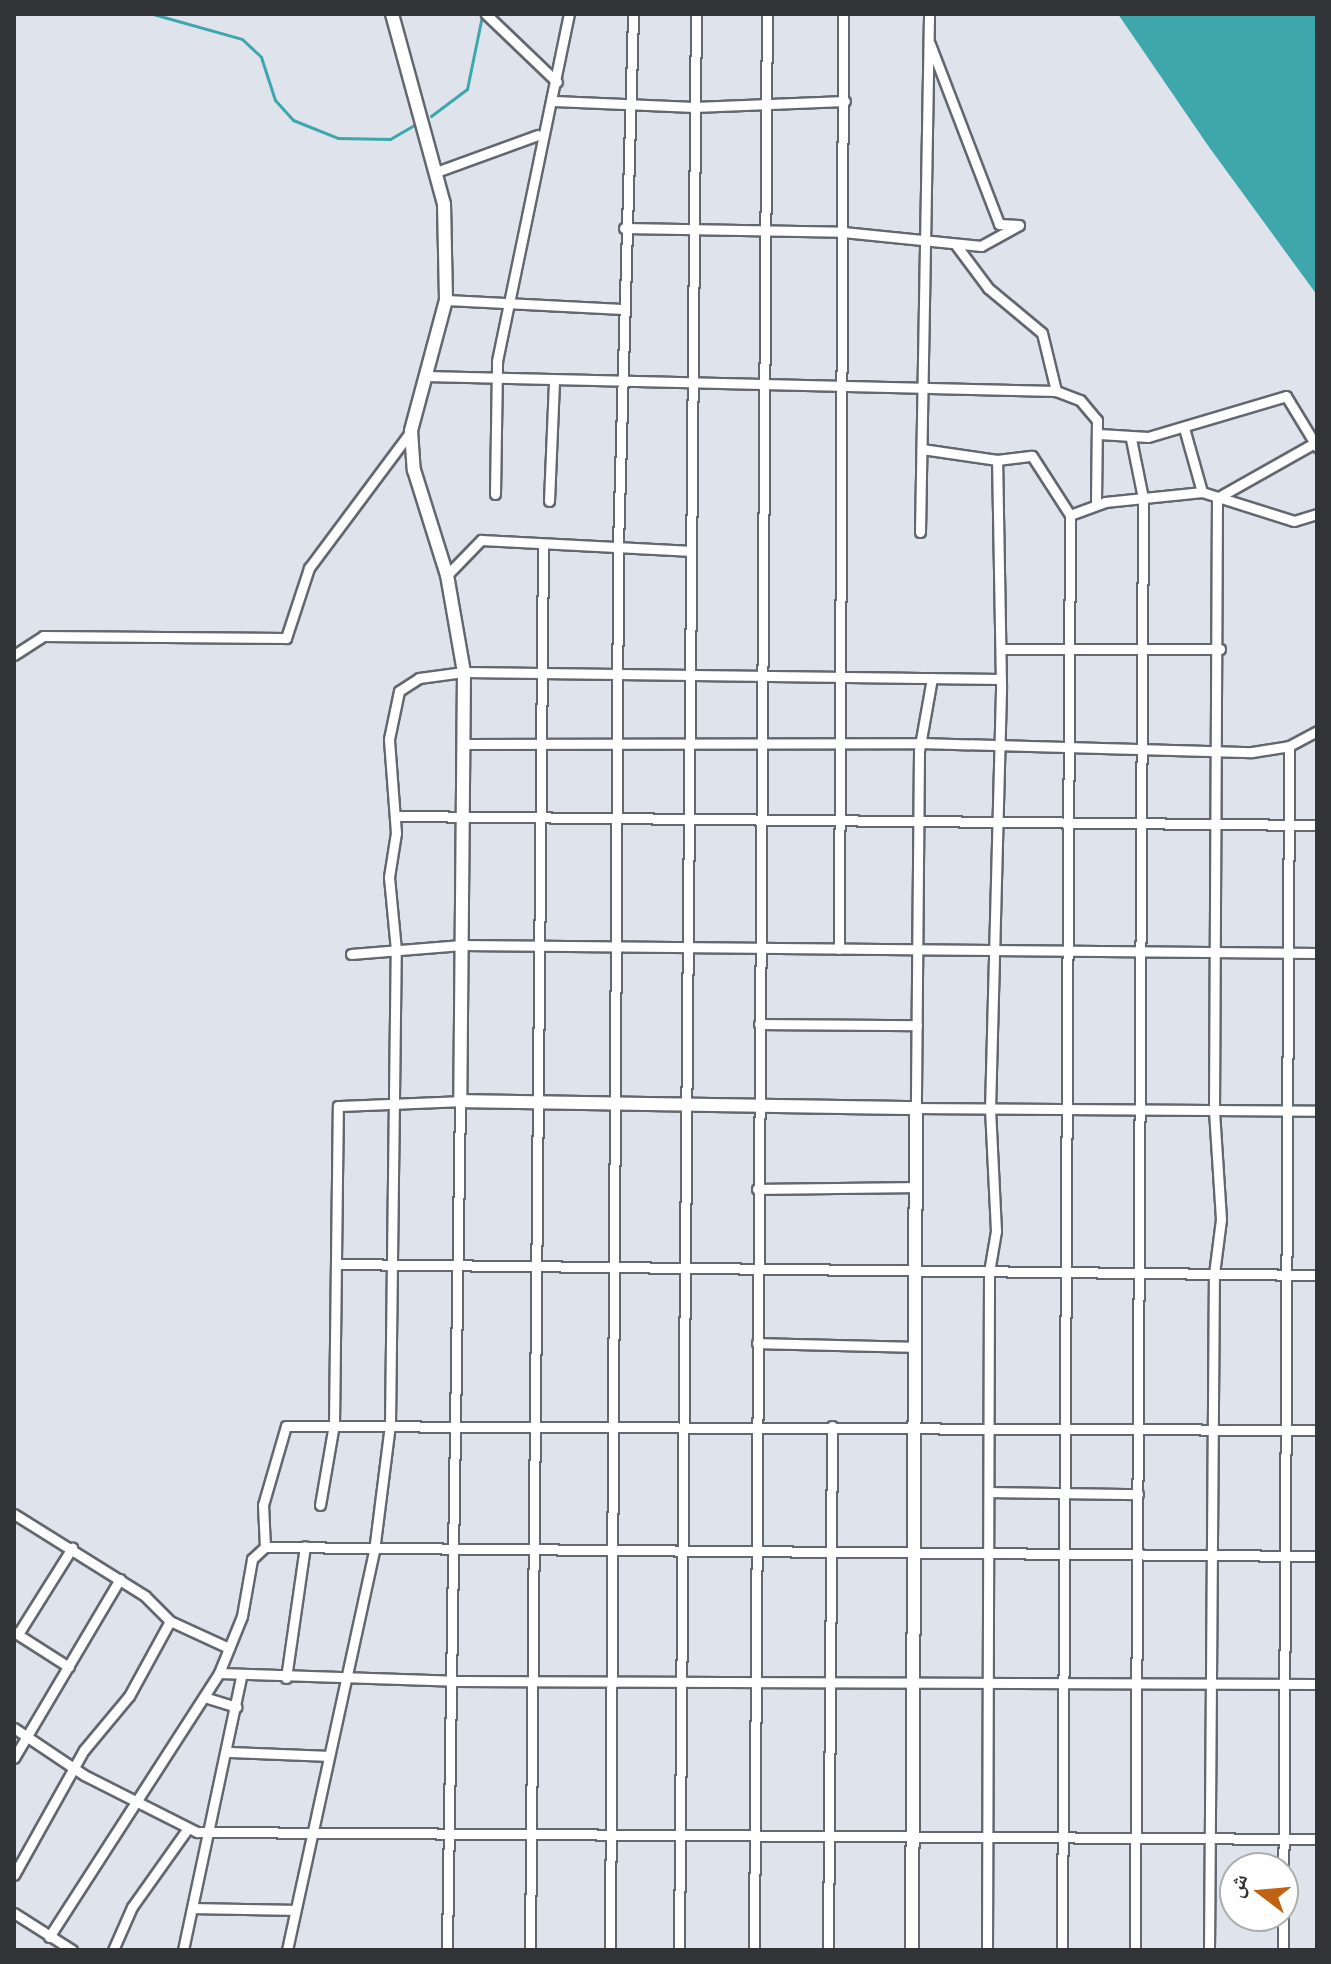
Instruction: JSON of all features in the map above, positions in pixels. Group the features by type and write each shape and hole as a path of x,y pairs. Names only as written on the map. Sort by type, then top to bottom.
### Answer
{"street":[{"path":"14,655 43,636 286,638 309,568 411,431 446,300 439,171 392,14"},
{"path":"486,14 557,82"},
{"path":"495,494 497,379 512,305 538,135 554,101 569,14"},
{"path":"610,1950 618,546 627,103 633,14"},
{"path":"679,1950 684,1554 686,747 696,14"},
{"path":"754,1950 760,744 769,383 764,232 771,103 767,14"},
{"path":"839,949 836,743 844,384 843,14"},
{"path":"920,532 929,14"},
{"path":"624,228 843,232 956,245 998,242 1019,225 999,224 928,41"},
{"path":"554,101 694,107 845,101"},
{"path":"439,171 538,135"},
{"path":"956,245 988,288 1042,333 1056,391"},
{"path":"446,300 623,309"},
{"path":"425,376 1056,391 1091,408 1099,434 1096,504"},
{"path":"549,501 554,380"},
{"path":"1099,434 1131,439 1184,428 1286,396 1315,446 1218,496"},
{"path":"1184,428 1202,492"},
{"path":"411,431 423,507 447,575 464,672 460,1101 455,1266 454,1681 447,1950"},
{"path":"1131,439 1143,498 1139,824 1142,1111 1136,1274 1139,1430 1135,1950"},
{"path":"922,449 997,460 1032,456 1070,515 1065,1109 1071,1234 1063,1273 1062,1950"},
{"path":"987,1950 991,1555 989,1272 996,1231 990,1110 1001,679 997,460"},
{"path":"1070,515 1096,504 1202,492 1294,521 1317,514"},
{"path":"1209,1950 1214,1274 1221,1219 1214,1111 1220,649 1218,496"},
{"path":"447,575 476,541 688,551"},
{"path":"530,1950 533,1103 540,817 538,675 543,546"},
{"path":"1001,649 1220,649"},
{"path":"287,1950 326,1756 374,1551 390,1424 395,1265 396,950 389,877 396,816 389,739 399,691 419,678 464,672 618,679 1001,679"},
{"path":"912,1950 918,822 920,743 932,678"},
{"path":"464,744 686,747 920,743 1067,752 1219,752 1289,746 1317,731"},
{"path":"1283,1950 1286,1111 1291,953 1289,746"},
{"path":"396,816 1066,825 1317,825"},
{"path":"351,954 462,945 686,951 839,949 1317,953"},
{"path":"759,1024 917,1025"},
{"path":"320,1505 334,1424 338,1106 460,1101 683,1107 1317,1111"},
{"path":"757,1189 917,1187"},
{"path":"336,1264 1317,1275"},
{"path":"757,1343 916,1347"},
{"path":"265,1547 263,1505 282,1428 334,1424 534,1423 683,1427 1317,1430"},
{"path":"828,1950 833,1682 832,1426"},
{"path":"990,1492 1064,1496 1138,1494"},
{"path":"15,1517 120,1579 170,1621 229,1648"},
{"path":"286,1678 305,1546"},
{"path":"49,1937 219,1673 229,1648 252,1559 265,1547 305,1546 374,1551 532,1549 613,1554 913,1554 1064,1558 1317,1556"},
{"path":"69,1667 16,1633 72,1548"},
{"path":"14,1758 120,1579"},
{"path":"14,1875 74,1769 129,1696 170,1621"},
{"path":"219,1673 241,1677 343,1680 1317,1684"},
{"path":"183,1950 228,1752 241,1677"},
{"path":"204,1697 236,1707"},
{"path":"14,1728 74,1769 186,1831 681,1837 987,1835 1317,1839"},
{"path":"228,1752 326,1756"},
{"path":"113,1950 132,1907 186,1831"},
{"path":"194,1908 295,1910"},
{"path":"14,1913 72,1950"}],"water":[{"path":"1118,14 1317,14 1317,295 1209,147"}],"waterway":[{"path":"153,14 242,39 261,57 275,100 293,120 338,138 390,139 416,124"},
{"path":"431,116 467,89 482,16"}]}
